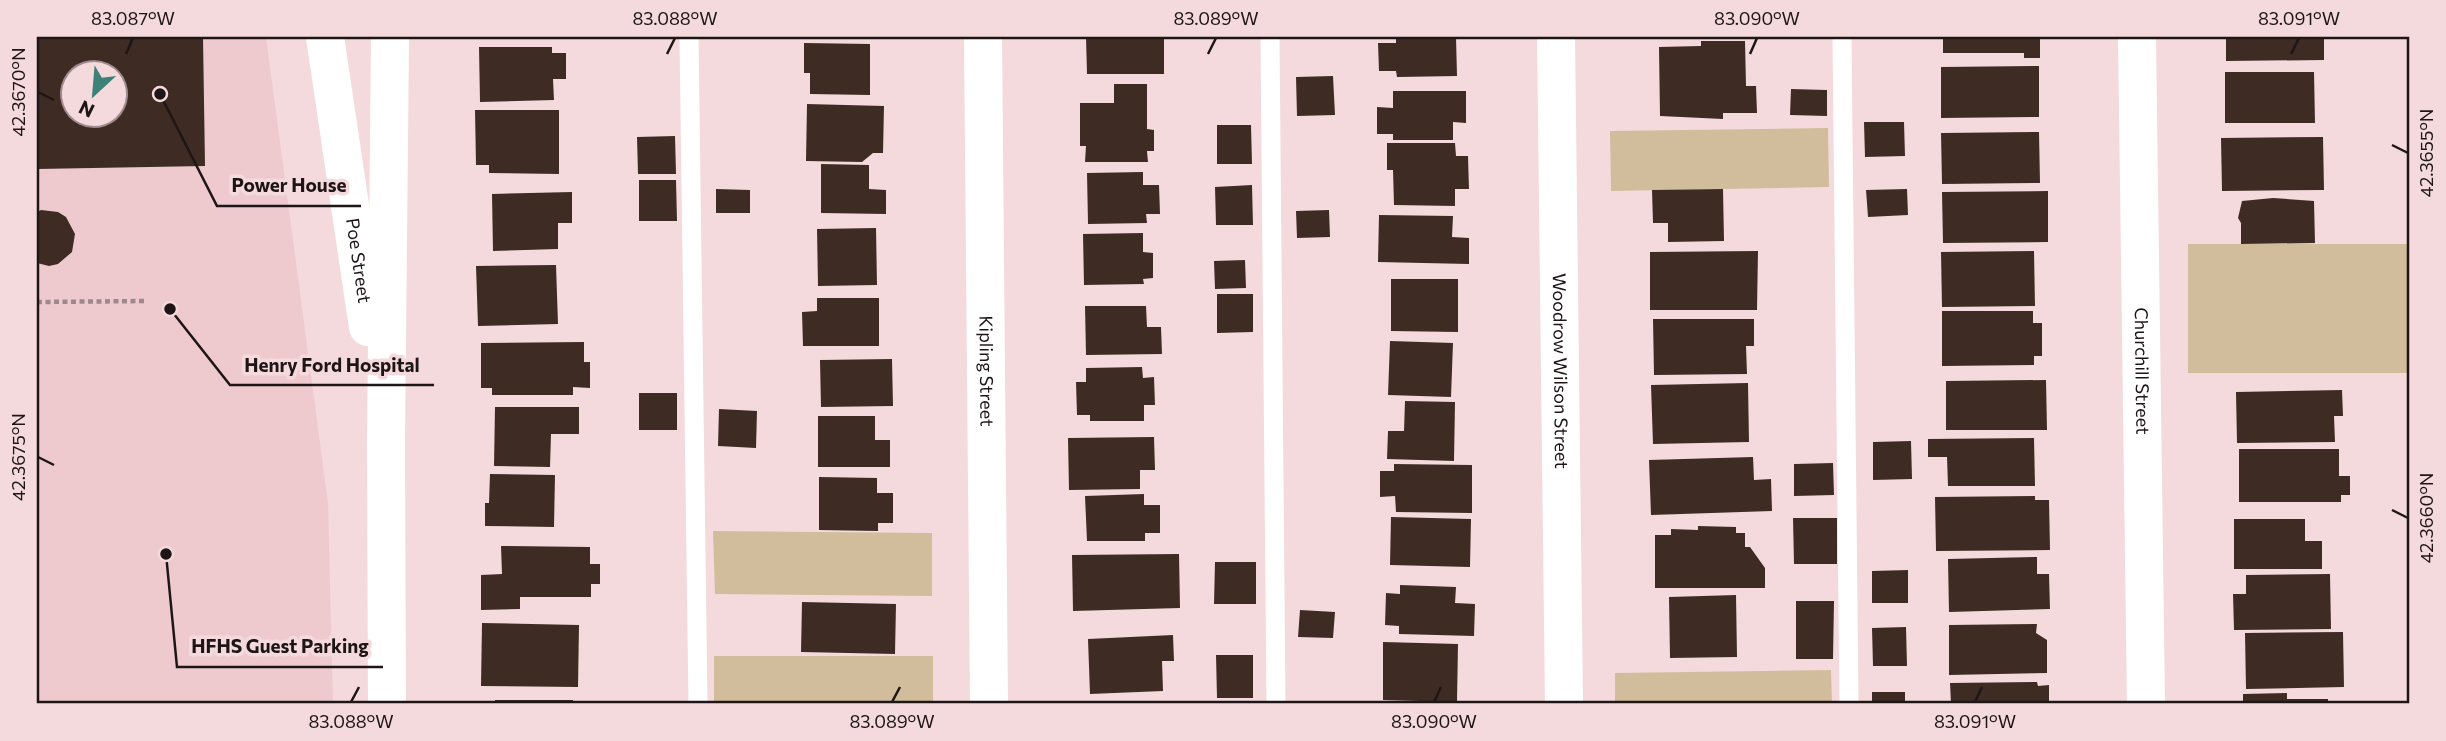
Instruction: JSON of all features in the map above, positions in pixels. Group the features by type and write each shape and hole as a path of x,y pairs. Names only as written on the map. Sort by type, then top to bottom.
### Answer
{"street":[{"name":"Poe Street","path":"325,37 386,443"},
{"name":"Poe Street","path":"387,704 386,443 390,37"},
{"name":"Kipling Street","path":"983,37 989,704"},
{"name":"Woodrow Wilson Street","path":"1556,37 1564,704"},
{"name":"Churchill Street","path":"2137,37 2146,704"}],"lane":[{"path":"690,37 698,704"},
{"path":"1270,37 1276,704"},
{"path":"1842,37 1849,704"}],"path":[{"path":"37,302 146,301"}],"shaded area":[{"path":"37,37 266,37 328,503 333,704 37,704"},
{"path":"1828,128 1829,187 1611,191 1610,131"},
{"path":"2188,244 2409,244 2409,373 2188,373"},
{"path":"713,531 932,533 932,596 715,594"},
{"path":"714,656 933,656 933,704 714,704"},
{"path":"1831,670 1832,704 1615,704 1615,673"}],"building":[{"path":"37,37 203,37 205,166 37,169"},
{"path":"1086,37 1164,37 1164,74 1087,74"},
{"path":"1396,37 1456,37 1457,76 1397,77 1396,71 1379,71 1378,43 1396,43"},
{"path":"1943,37 2040,37 2040,58 2024,58 2024,53 1943,53"},
{"path":"2226,37 2324,37 2324,60 2226,61"},
{"path":"1701,41 1745,41 1746,86 1756,86 1757,113 1723,113 1723,119 1660,116 1659,47 1701,46"},
{"path":"804,43 870,44 870,95 810,94 810,73 804,73"},
{"path":"479,47 552,47 552,53 566,53 566,79 553,79 554,100 480,102"},
{"path":"2039,66 2039,117 1941,118 1941,67"},
{"path":"2225,72 2314,72 2315,123 2225,123"},
{"path":"1333,76 1335,115 1297,116 1296,77"},
{"path":"1114,84 1147,84 1147,129 1154,130 1154,151 1147,151 1148,162 1085,162 1086,146 1080,146 1080,103 1114,103"},
{"path":"1791,89 1827,90 1827,116 1790,115"},
{"path":"1393,91 1466,91 1466,123 1453,122 1453,140 1393,140 1393,134 1377,134 1377,107 1393,108"},
{"path":"807,104 884,106 883,153 873,153 862,162 806,161"},
{"path":"475,110 559,110 559,174 489,173 489,165 476,165"},
{"path":"1864,122 1904,122 1905,156 1865,157"},
{"path":"1217,125 1251,125 1252,164 1217,164"},
{"path":"2039,132 2040,183 1942,184 1941,133"},
{"path":"675,136 676,174 638,174 637,137"},
{"path":"2323,137 2324,190 2222,191 2221,138"},
{"path":"1387,143 1455,143 1456,156 1468,156 1469,189 1455,189 1455,206 1394,205 1393,170 1387,170"},
{"path":"821,164 869,165 869,189 886,190 886,214 821,213"},
{"path":"1143,172 1143,185 1159,185 1160,214 1146,214 1147,223 1088,224 1087,173"},
{"path":"639,180 676,180 677,221 639,221"},
{"path":"1252,185 1253,225 1216,225 1215,187"},
{"path":"716,189 750,190 750,213 716,213"},
{"path":"1723,189 1724,241 1668,242 1668,223 1653,223 1652,190"},
{"path":"1907,189 1908,215 1868,217 1866,190"},
{"path":"2048,191 2048,242 1943,243 1942,192"},
{"path":"572,192 572,223 558,223 558,249 493,251 492,194"},
{"path":"2273,198 2314,201 2315,243 2241,244 2241,223 2238,218 2242,201"},
{"path":"1329,210 1330,237 1297,238 1296,211"},
{"path":"37,212 58,212 66,217 75,234 72,252 58,264 49,266 37,263"},
{"path":"1379,215 1453,216 1452,237 1469,238 1469,264 1378,262"},
{"path":"876,228 877,285 818,286 817,229"},
{"path":"1143,233 1143,252 1153,253 1153,278 1143,279 1144,284 1084,285 1083,234"},
{"path":"1758,251 1757,310 1650,310 1650,252"},
{"path":"2034,251 2035,306 1942,307 1941,252"},
{"path":"1245,260 1246,288 1215,289 1214,261"},
{"path":"556,265 558,324 478,326 476,266"},
{"path":"1391,279 1458,279 1458,332 1391,331"},
{"path":"1217,294 1253,294 1253,332 1217,333"},
{"path":"817,298 879,298 879,346 803,346 802,312 817,311"},
{"path":"1085,306 1146,306 1147,327 1161,327 1162,354 1086,355"},
{"path":"1942,311 2033,311 2033,323 2042,323 2042,356 2034,356 2034,365 1942,366"},
{"path":"1653,319 1754,319 1754,346 1746,346 1747,374 1654,375"},
{"path":"1390,341 1453,343 1451,397 1388,395"},
{"path":"584,342 584,362 590,362 590,388 573,387 573,395 492,395 492,388 481,388 481,343"},
{"path":"892,359 893,406 821,407 820,360"},
{"path":"1142,367 1143,378 1154,377 1155,405 1144,405 1144,421 1090,421 1090,415 1077,415 1076,382 1086,382 1086,368"},
{"path":"2046,380 2047,430 1946,430 1946,381"},
{"path":"1748,383 1749,442 1653,444 1651,385"},
{"path":"2342,390 2343,416 2334,416 2335,442 2237,443 2236,392"},
{"path":"639,393 677,393 677,430 639,430"},
{"path":"1405,401 1455,402 1454,461 1387,459 1388,431 1404,431"},
{"path":"495,407 579,407 579,434 551,434 550,467 494,466"},
{"path":"719,409 757,411 756,448 718,446"},
{"path":"818,416 875,416 875,440 890,440 890,467 818,467"},
{"path":"1154,437 1155,470 1140,470 1140,489 1069,490 1068,438"},
{"path":"2034,438 2035,486 1948,486 1947,457 1928,457 1928,439"},
{"path":"1911,441 1912,479 1873,480 1873,442"},
{"path":"2239,449 2339,449 2339,476 2350,476 2350,495 2341,495 2341,502 2239,502"},
{"path":"1753,457 1754,480 1771,479 1772,511 1651,515 1649,460"},
{"path":"1833,463 1834,495 1794,496 1794,464"},
{"path":"1394,464 1472,465 1472,513 1396,512 1395,496 1380,497 1380,471 1394,471"},
{"path":"490,474 555,475 554,527 485,526 485,503 489,503"},
{"path":"819,477 877,478 877,493 893,493 893,523 878,523 878,531 819,530"},
{"path":"1144,494 1144,505 1160,505 1160,533 1145,533 1145,541 1087,541 1085,496"},
{"path":"2035,496 2035,500 2049,500 2050,550 1936,551 1935,497"},
{"path":"1391,517 1471,519 1470,567 1390,565"},
{"path":"1793,518 1837,518 1837,564 1794,564"},
{"path":"2234,519 2305,519 2305,541 2322,541 2322,569 2234,569"},
{"path":"1698,526 1736,527 1736,533 1745,533 1745,547 1750,547 1765,568 1765,588 1655,588 1655,535 1671,535 1671,529 1698,530"},
{"path":"501,546 590,547 590,564 600,564 600,584 591,584 591,597 520,597 520,609 481,610 481,575 502,574"},
{"path":"1179,554 1180,608 1073,611 1072,555"},
{"path":"2037,557 2037,574 2049,574 2050,609 1949,612 1948,559"},
{"path":"1215,562 1256,562 1256,604 1214,604"},
{"path":"1908,570 1908,603 1872,603 1872,571"},
{"path":"2330,574 2331,629 2234,630 2233,594 2246,594 2246,575"},
{"path":"1400,585 1456,587 1455,603 1475,604 1474,636 1399,634 1399,626 1385,625 1386,593 1400,594"},
{"path":"1736,595 1737,657 1670,658 1669,597"},
{"path":"1796,601 1834,601 1833,659 1796,659"},
{"path":"802,602 896,604 895,654 801,652"},
{"path":"1300,610 1335,612 1333,638 1298,637"},
{"path":"482,623 579,625 578,687 481,686"},
{"path":"2037,624 2036,633 2047,640 2047,673 1949,675 1949,625"},
{"path":"1906,627 1907,666 1873,666 1872,628"},
{"path":"2343,632 2344,687 2246,689 2245,633"},
{"path":"1173,635 1174,661 1162,661 1163,691 1090,694 1088,639"},
{"path":"1383,642 1458,644 1457,702 1383,700"},
{"path":"1216,655 1253,655 1253,698 1217,698"},
{"path":"2037,682 2038,686 2049,685 2049,704 1951,704 1950,683"},
{"path":"1872,692 1905,692 1905,704 1872,704"},
{"path":"2287,693 2287,699 2328,699 2328,704 2243,704 2243,694"},
{"path":"495,700 573,700 573,704 495,704"}],"place":[{"name":"Power House","path":"160,94"},
{"name":"Henry Ford Hospital","path":"170,309"},
{"name":"HFHS Guest Parking","path":"166,554"}]}
